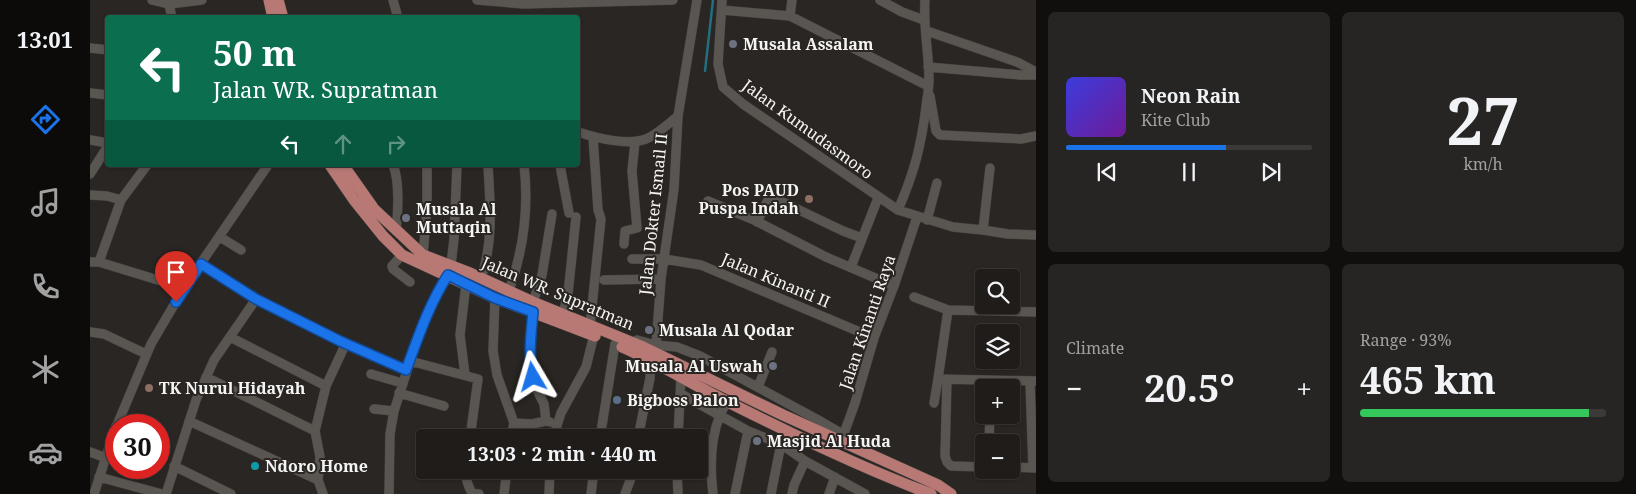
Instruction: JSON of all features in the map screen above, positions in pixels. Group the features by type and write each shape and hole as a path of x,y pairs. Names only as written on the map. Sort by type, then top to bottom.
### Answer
{"main road":[{"path":"269,0 277,15"},
{"path":"278,0 278,15"},
{"name":"Jalan WR. Supratman","path":"331,167 354,200 383,236 402,255 481,278 509,291 533,307 613,339 728,402 845,459 951,494"},
{"name":"Jalan WR. Supratman","path":"344,167 374,209 396,231 422,255 449,270 466,284 495,298 563,314 592,330"},
{"name":"Jalan WR. Supratman","path":"613,339 641,346 935,490"}],"street":[{"path":"152,0 169,4 202,0"},
{"path":"393,0 399,15"},
{"path":"398,0 400,15"},
{"path":"477,0 524,4 673,0"},
{"name":"Jalan Dokter Ismail II","path":"656,345 661,279 674,189 678,116 697,0"},
{"name":"Jalan Kumudasmoro","path":"722,0 718,64 724,87 743,104 898,210 953,227 1036,236"},
{"path":"790,16 792,0"},
{"path":"880,0 902,12 924,20"},
{"path":"898,210 913,176 918,157 928,89 927,31 924,20 925,0"},
{"path":"169,4 171,15"},
{"path":"722,10 790,16 928,89 936,132 940,135 1021,138 1036,136"},
{"path":"927,31 1017,62 1036,73"},
{"path":"90,48 105,50"},
{"path":"928,67 1020,75 1036,73"},
{"path":"90,93 105,95"},
{"path":"580,133 593,138 635,142 654,134 678,116"},
{"path":"592,330 601,219 598,210 593,138"},
{"path":"90,140 105,144"},
{"path":"624,244 625,231 637,228 632,171 635,142"},
{"path":"90,147 105,145"},
{"path":"90,174 105,148"},
{"path":"146,167 121,200 94,262 184,288"},
{"path":"122,414 146,354 184,288 267,167"},
{"path":"393,167 397,195 396,231"},
{"path":"422,255 427,208 427,167"},
{"path":"389,494 390,434 394,411 419,334 449,270 456,220 457,167"},
{"path":"481,278 490,227 488,167"},
{"path":"509,291 520,251 526,206 524,167"},
{"path":"560,167 572,215 568,294 563,314"},
{"path":"983,230 990,168"},
{"path":"928,220 937,183"},
{"path":"90,195 107,196 121,200"},
{"path":"757,222 770,196 843,231 862,238"},
{"path":"851,267 878,198"},
{"path":"708,201 757,222 826,257 894,286"},
{"path":"533,307 542,275 552,214"},
{"name":"Jalan Kinanti Raya","path":"843,436 874,338 918,217"},
{"path":"220,237 241,250"},
{"path":"402,255 392,266 393,269 410,282"},
{"name":"Jalan Kinanti II","path":"632,259 664,259 705,266 874,338"},
{"path":"201,264 256,299 406,370"},
{"path":"604,280 661,279"},
{"name":"Jalan WR. Supratman","path":"465,375 460,335 466,284"},
{"path":"914,297 948,310 1036,312"},
{"name":"Jalan WR. Supratman","path":"495,298 493,351 497,375 514,423"},
{"path":"166,494 189,421 206,377 214,360 256,299"},
{"name":"Jalan WR. Supratman","path":"533,307 530,342 531,366 536,388 544,404 546,421"},
{"path":"948,310 943,379 945,456 951,466 975,466"},
{"name":"Jalan WR. Supratman","path":"556,429 560,413 586,366 592,330"},
{"path":"90,332 104,334 146,354"},
{"path":"601,429 613,339 618,333 656,345 678,347 700,356 820,421 843,436 938,482 935,490"},
{"path":"230,337 326,386"},
{"path":"323,494 318,480 320,457 315,430 326,386 346,343"},
{"path":"758,387 772,352"},
{"path":"410,361 478,380 471,429"},
{"path":"640,429 650,378 651,361"},
{"path":"371,374 402,383"},
{"path":"679,429 681,376"},
{"path":"206,377 315,430"},
{"path":"943,379 975,382"},
{"path":"934,403 943,379"},
{"path":"1020,382 1033,381 1034,468 1020,468"},
{"path":"713,494 710,468 720,416 734,392"},
{"path":"399,393 444,406"},
{"path":"681,394 748,431 781,444 805,461 865,494"},
{"path":"374,409 394,411"},
{"path":"189,421 318,480"},
{"path":"513,429 514,423 532,424 546,421 557,424"},
{"path":"735,494 748,431"},
{"path":"771,494 781,444"},
{"path":"90,452 105,458"},
{"path":"94,494 105,461"},
{"path":"792,494 805,461"},
{"path":"174,466 231,494"},
{"path":"99,477 162,494"},
{"path":"829,494 835,477"},
{"path":"467,479 470,492 479,494"},
{"path":"504,494 505,479"},
{"path":"549,494 550,479"},
{"path":"591,494 593,479"},
{"path":"625,494 631,479"},
{"path":"677,479 678,494"}],"waterway":[{"path":"705,71 713,0"}],"place":[{"name":"Musala Assalam","path":"733,44"},
{"name":"Pos PAUD Puspa Indah","path":"809,199"},
{"name":"Musala Al Muttaqin","path":"406,218"},
{"name":"Musala Al Qodar","path":"649,330"},
{"name":"Musala Al Uswah","path":"773,366"},
{"name":"TK Nurul Hidayah","path":"149,388"},
{"name":"Bigboss Balon","path":"617,400"},
{"name":"Masjid Al Huda","path":"757,441"},
{"name":"Ndoro Home","path":"255,466"}],"route":[{"path":"176,302 201,264 256,299 340,341 406,370 419,334 448,275 495,298 533,312 530,342 533,377"}]}
